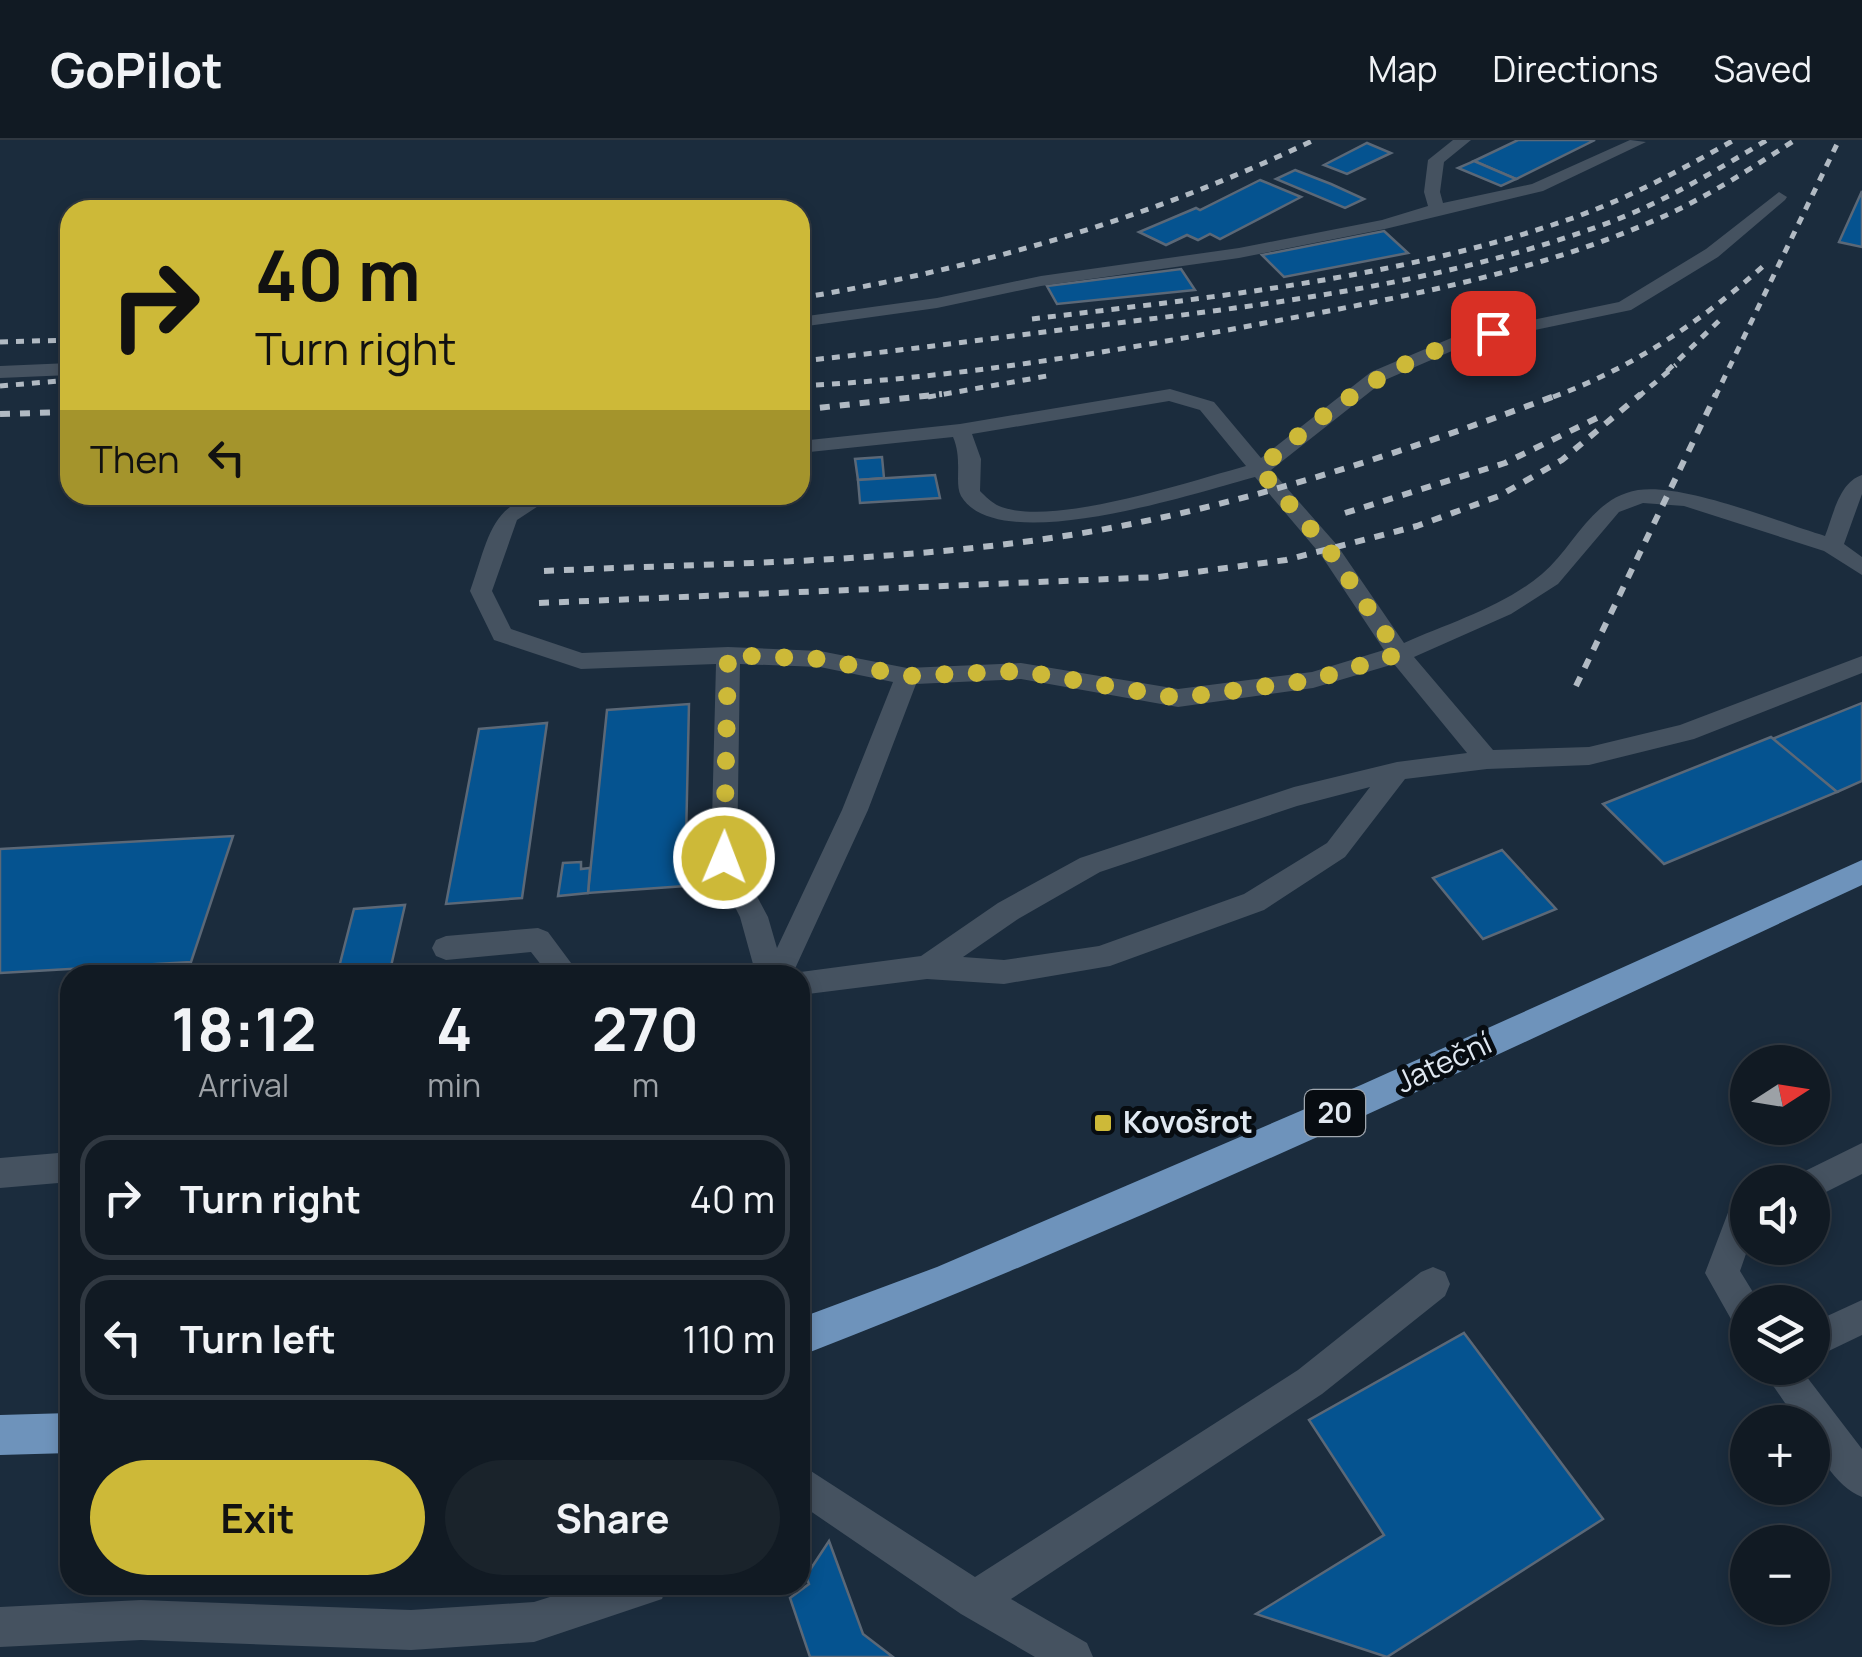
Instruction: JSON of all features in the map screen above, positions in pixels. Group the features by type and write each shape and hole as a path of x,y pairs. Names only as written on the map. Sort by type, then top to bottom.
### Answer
{"main road":[{"name":"Jateční","path":"810,1332 942,1283 1210,1168 1862,872"},
{"path":"0,1434 60,1433"}],"lane":[{"path":"1437,208 1432,192 1436,160 1463,140"},
{"path":"810,321 937,303 1041,280 1239,253 1385,224 1437,208 1537,188 1638,142"},
{"path":"960,430 971,460 967,479 973,498 993,512 1032,520 1072,517 1259,469 1378,376 1463,340 1625,306 1712,253 1779,198"},
{"path":"0,372 60,369"},
{"path":"810,446 960,430 1170,395 1207,406 1329,550 1399,654 1488,760"},
{"path":"1832,546 1852,493 1862,480"},
{"path":"527,505 508,516 481,591 502,634 581,660 728,655 820,659 907,676 1021,671 1178,698 1313,680 1399,654 1503,609 1550,579 1612,508 1641,496 1686,500 1832,546 1862,568"},
{"path":"728,655 724,858 754,917 767,965"},
{"path":"927,968 1008,911 1090,866 1294,797 1397,771 1488,760 1589,756 1685,733 1862,664"},
{"path":"783,965 855,810 907,676"},
{"path":"810,983 927,968 1004,972 1100,958 1254,902 1336,850 1397,771"},
{"path":"446,948 538,940 558,965"},
{"path":"1830,1175 1862,1158"},
{"path":"0,1173 60,1168"},
{"path":"1730,1252 1722,1273 1730,1286"},
{"path":"975,1600 1310,1382 1432,1284"},
{"path":"1830,1333 1862,1318"},
{"path":"1792,1385 1861,1476"},
{"path":"810,1489 975,1600 1073,1657"},
{"path":"0,1628 141,1620 412,1630 534,1622 617,1595"}],"shaded area":[{"path":"0,140 1862,140 1862,1657 0,1657"}],"building":[{"path":"1518,140 1595,140 1516,179 1474,161"},
{"path":"1367,143 1391,153 1347,174 1324,165"},
{"path":"1474,161 1516,179 1501,186 1458,168"},
{"path":"1295,170 1364,199 1345,208 1276,179"},
{"path":"1260,180 1301,197 1220,239 1210,234 1198,240 1187,235 1166,245 1139,232 1196,208 1200,210"},
{"path":"1862,191 1862,247 1839,242"},
{"path":"1384,231 1408,253 1284,277 1262,255"},
{"path":"1181,269 1195,290 1057,304 1047,286"},
{"path":"882,457 884,478 858,480 855,459"},
{"path":"935,475 940,498 860,503 858,480"},
{"path":"1862,703 1862,781 1837,792 1772,739"},
{"path":"689,704 685,886 588,893 607,710"},
{"path":"547,723 522,898 446,904 479,729"},
{"path":"1771,737 1837,792 1664,864 1603,804"},
{"path":"233,836 191,962 60,965 60,970 0,973 0,849"},
{"path":"1502,850 1556,909 1483,939 1433,878"},
{"path":"581,862 581,869 590,868 588,893 558,896 563,863"},
{"path":"405,905 391,965 340,965 354,909"},
{"path":"1464,1333 1603,1519 1387,1657 1256,1614 1384,1535 1309,1420"},
{"path":"829,1541 863,1634 893,1657 810,1657 790,1598 810,1595 810,1570"}],"railway":[{"path":"810,296 933,272 1063,237 1189,194 1314,140"},
{"path":"1032,319 1304,283 1505,240 1591,211 1734,140"},
{"path":"810,360 1231,309 1425,276 1613,221 1672,194 1767,140"},
{"path":"810,385 970,371 1082,355 1303,316 1464,282 1569,253 1671,213 1795,140"},
{"path":"1715,397 1839,140"},
{"path":"1553,397 1612,371 1667,340 1768,262"},
{"path":"1667,371 1724,316"},
{"path":"0,342 60,340"},
{"path":"1638,397 1676,365"},
{"path":"928,397 1047,376"},
{"path":"0,386 60,381"},
{"path":"810,409 942,394"},
{"path":"544,571 866,557 994,546 1122,526 1312,478 1560,394"},
{"path":"539,603 1158,577 1286,560 1417,526 1499,496 1562,460 1641,394"},
{"path":"1576,686 1716,394"},
{"path":"0,414 60,412"},
{"path":"1345,513 1505,463 1601,416"}],"place":[{"name":"Kovošrot","path":"1103,1123"}],"route":[{"path":"724,858 728,655 820,659 907,676 1021,671 1178,698 1313,680 1399,654 1329,550 1259,469 1311,424 1378,376 1463,340 1493,333"}]}
